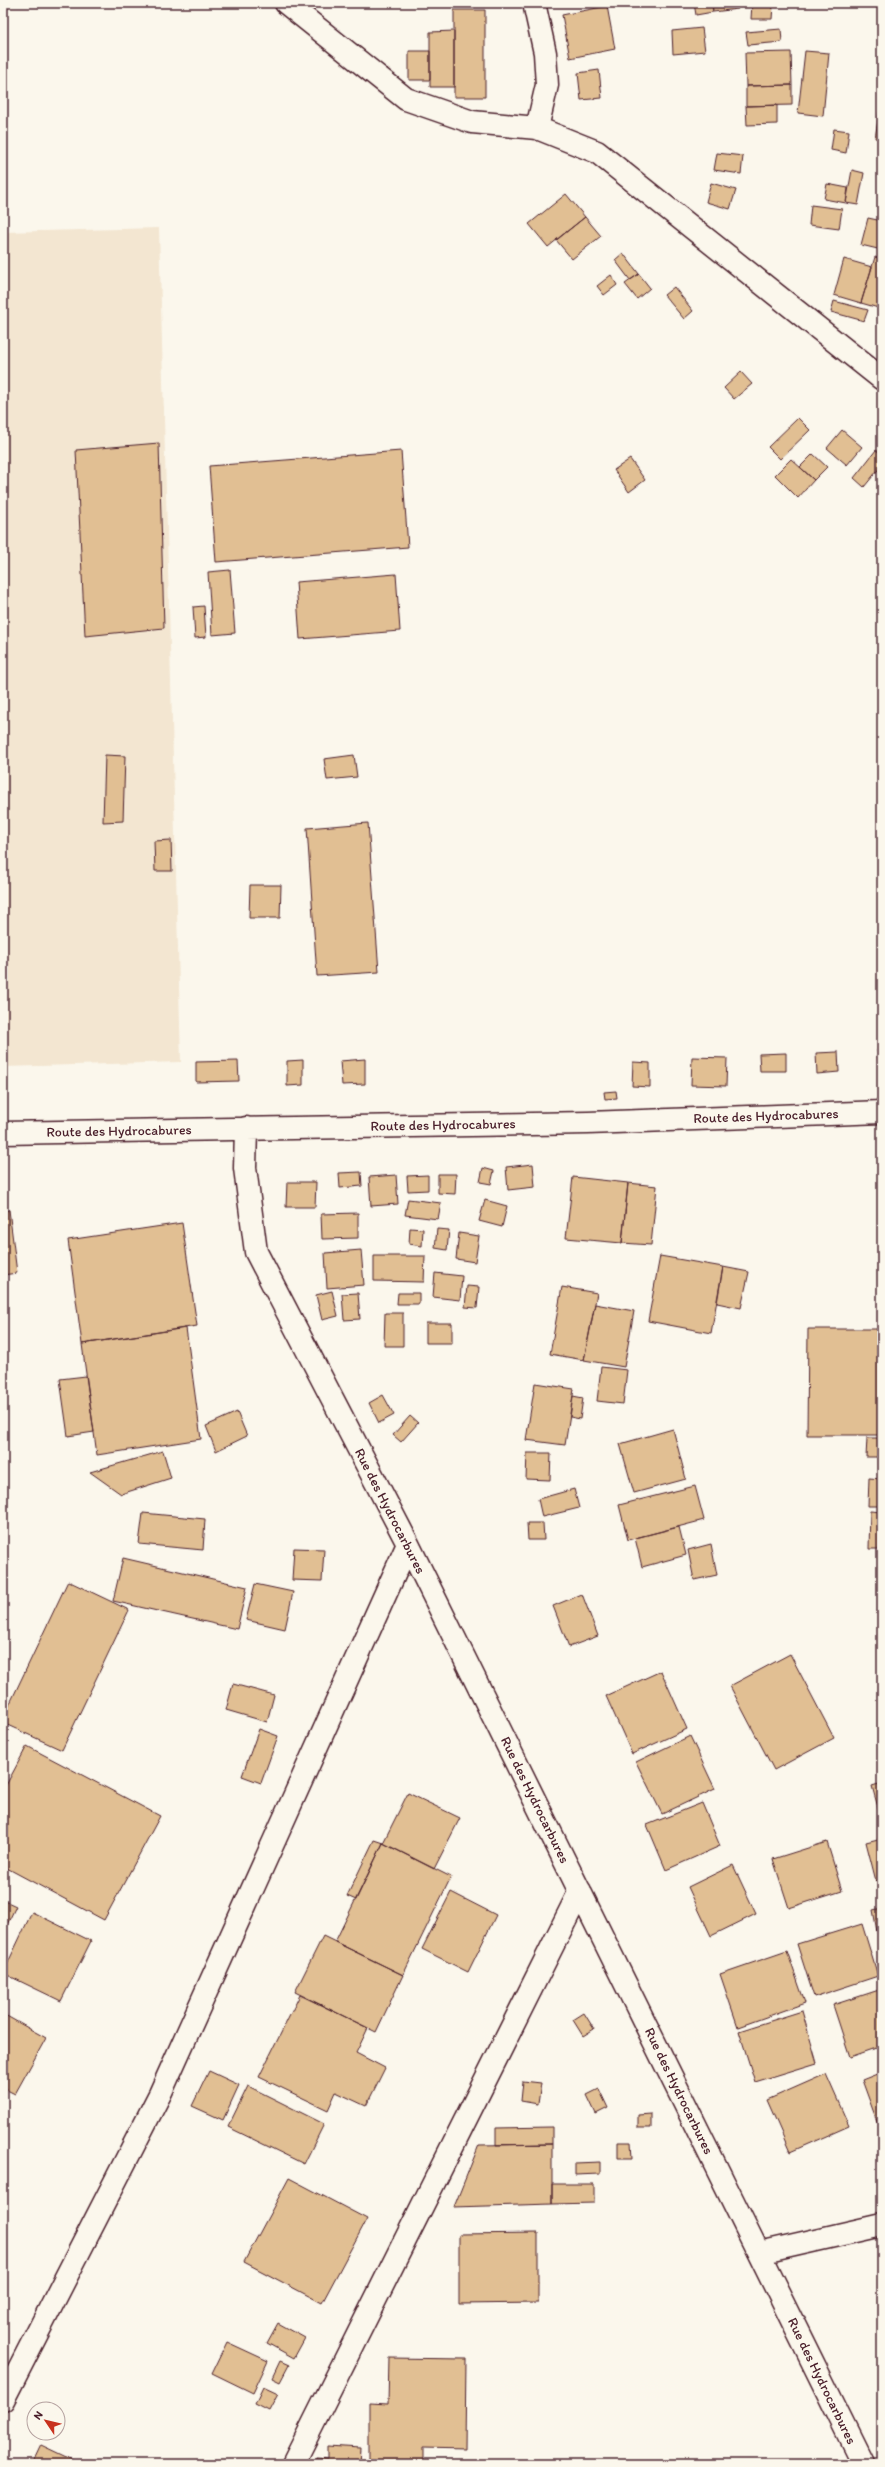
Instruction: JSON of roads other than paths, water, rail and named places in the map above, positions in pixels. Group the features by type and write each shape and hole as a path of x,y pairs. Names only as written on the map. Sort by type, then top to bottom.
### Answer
{"street":[{"path":"286,3 406,99 472,122 537,128 597,152 882,379"},
{"path":"534,3 545,53 547,85 537,128"},
{"name":"Route des Hydrocabures","path":"3,1133 588,1123 882,1112"},
{"name":"Rue des Hydrocarbures","path":"246,1128 245,1168 256,1252 408,1544 863,2464"},
{"path":"3,2400 160,2094 408,1544"},
{"path":"293,2464 580,1891"},
{"path":"759,2254 882,2225"}]}
